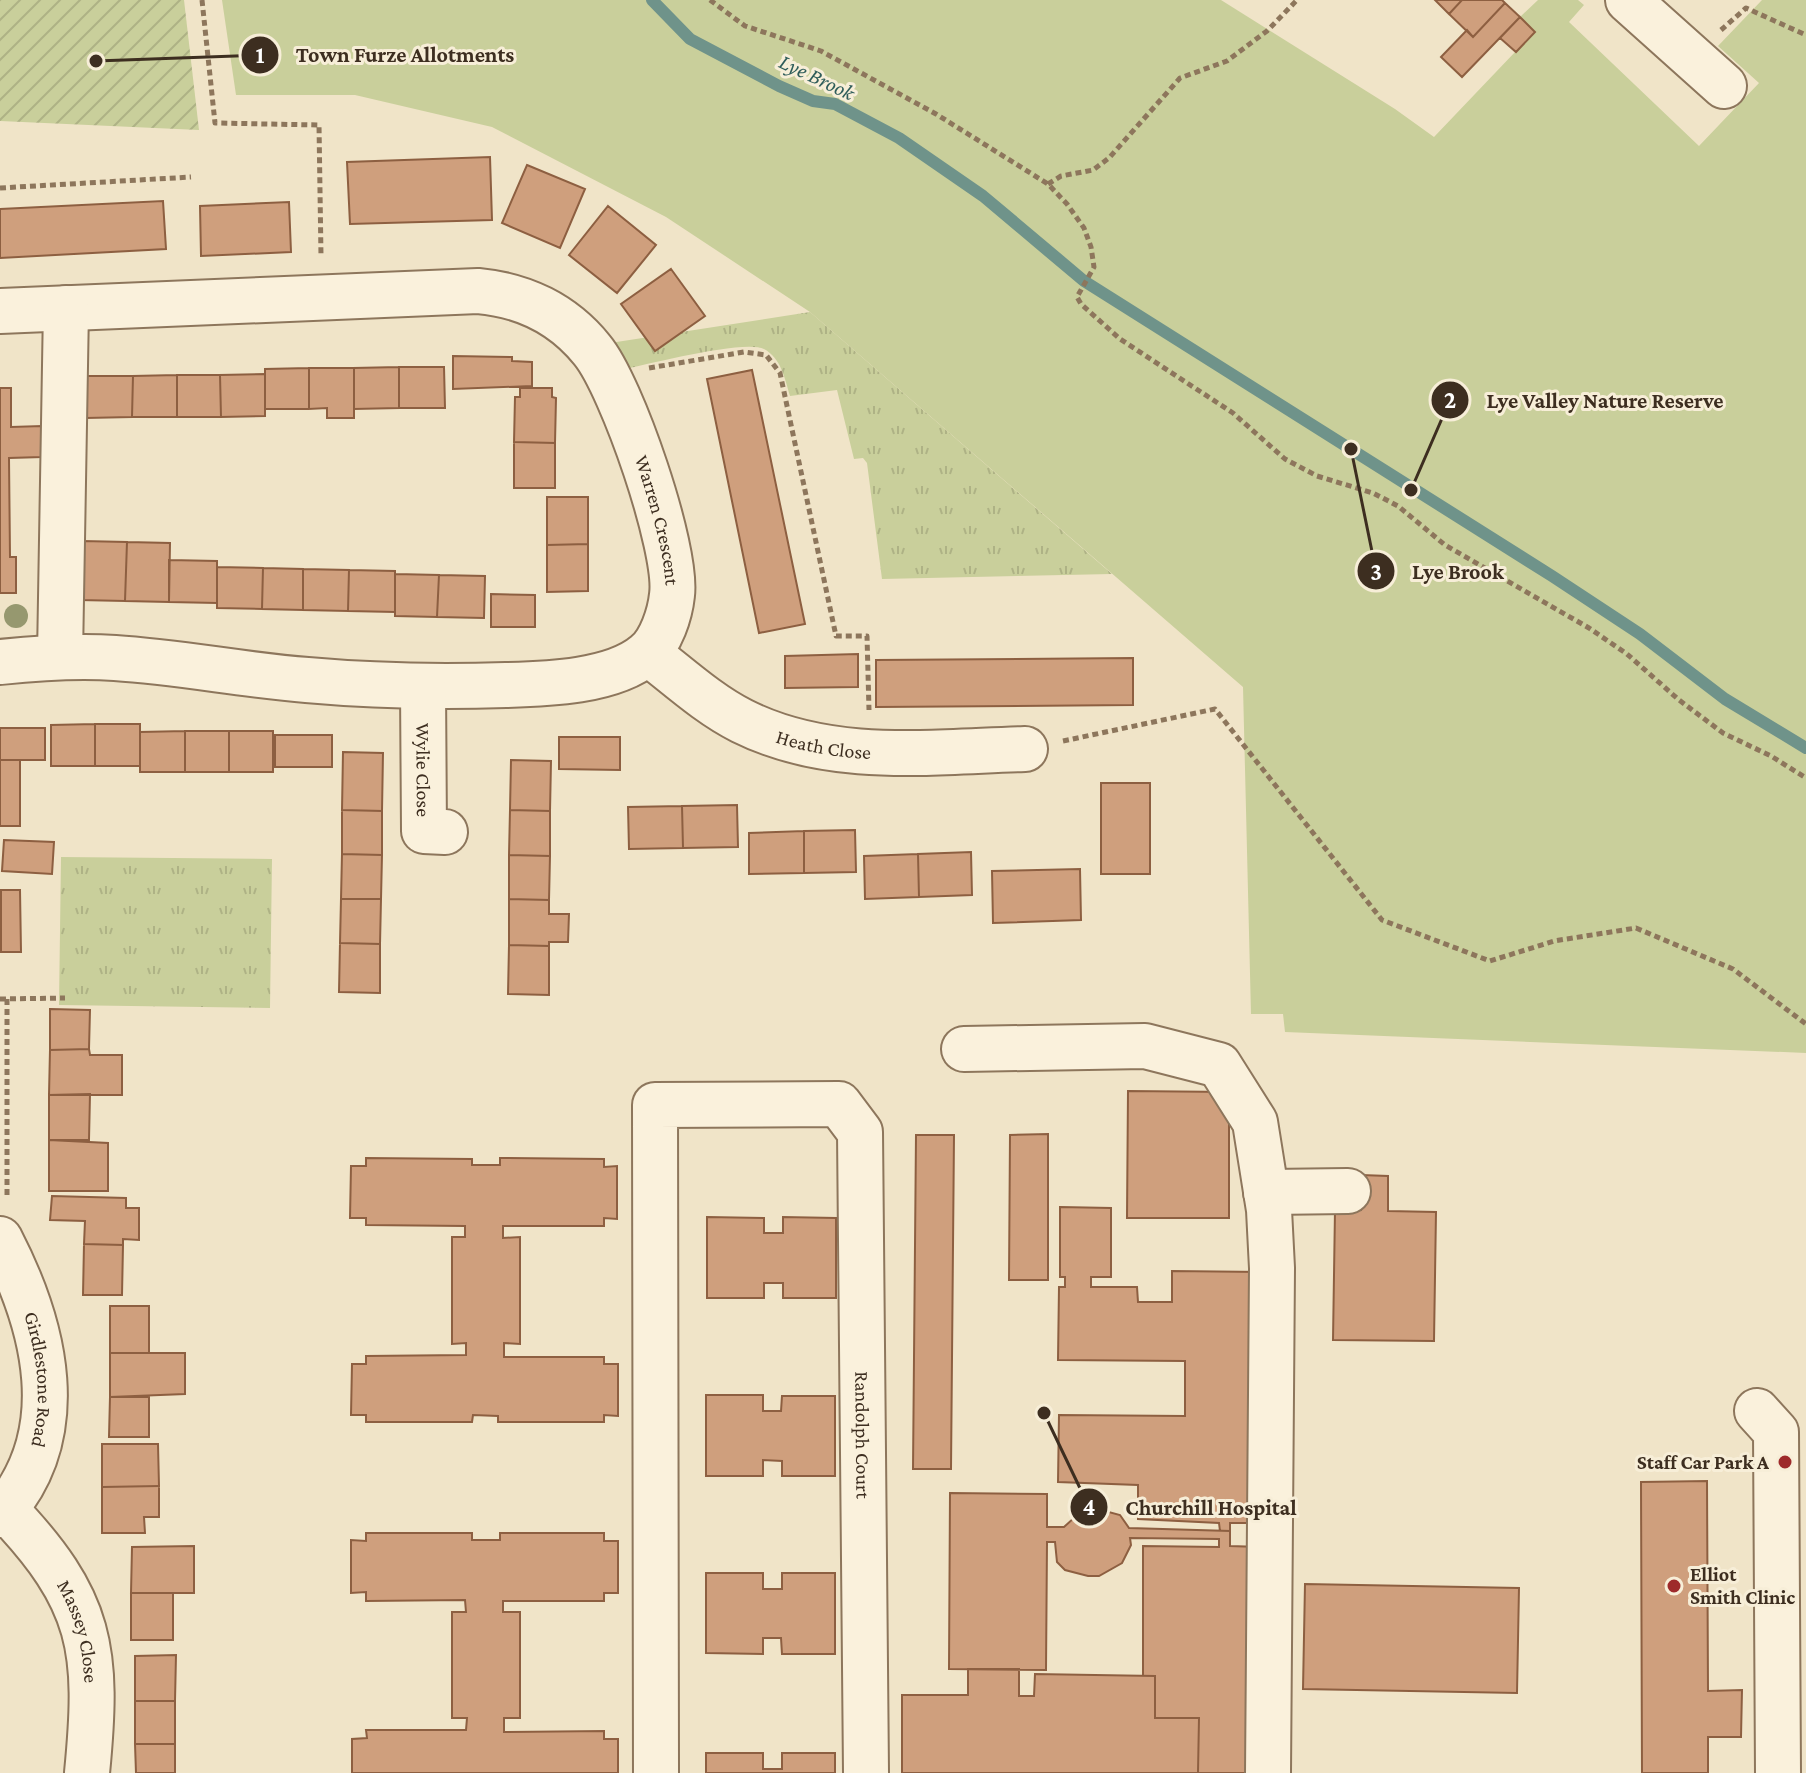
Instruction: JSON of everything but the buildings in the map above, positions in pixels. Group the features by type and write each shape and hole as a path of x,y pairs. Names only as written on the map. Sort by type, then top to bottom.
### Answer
{"street":[{"path":"1628,0 1724,86"},
{"name":"Warren Crescent","path":"0,311 478,291 497,292 545,309 569,325 593,351 609,375 649,481 672,573 673,593 668,616 648,653"},
{"path":"60,656 66,308"},
{"path":"0,662 60,656 113,658 305,680 423,688 562,682 610,672 648,653"},
{"name":"Heath Close","path":"648,653 712,703 740,720 797,743 834,751 865,753 1025,749"},
{"name":"Wylie Close","path":"423,688 424,831 445,832"},
{"path":"964,1049 1145,1046 1219,1065 1255,1122 1266,1192 1272,1268 1268,1773"},
{"name":"Randolph Court","path":"656,1773 655,1105 839,1104 860,1132 866,1773"},
{"path":"1266,1192 1348,1191"},
{"name":"Girdlestone Road","path":"3,1512 15,1497 35,1452 45,1402 43,1359 4,1218"},
{"path":"1757,1411 1776,1432 1778,1773"},
{"name":"Massey Close","path":"3,1512 55,1569 80,1616 88,1642 92,1681 87,1773"}],"path":[{"path":"202,0 215,123 319,125 322,297"},
{"path":"710,0 745,26 821,51 923,107 1048,184 1084,228 1091,247 1094,267 1077,297 1120,339 1211,396 1285,459 1317,476 1373,493 1398,506 1445,545 1589,628 1627,654 1679,700 1723,733 1771,756 1806,778"},
{"path":"1048,184 1061,176 1093,170 1109,158 1180,78 1227,61 1267,31 1297,0"},
{"path":"1690,56 1746,8 1806,35"},
{"path":"0,188 191,177"},
{"path":"609,375 744,352 766,355 780,373 836,636 867,636 869,714"},
{"path":"1025,749 1215,709 1382,920 1490,961 1554,941 1636,928 1733,969 1806,1024"},
{"path":"4,1218 4,999 65,998"}],"green space":[{"path":"0,0 184,0 199,130 0,121"},
{"path":"222,0 1221,0 1395,109 1434,137 1534,32 1520,17 1538,0 1578,0 1584,5 1569,22 1699,146 1759,83 1718,46 1762,0 1806,0 1806,1053 1285,1032 1283,1014 1251,1014 1243,687 810,312 666,217 492,127 355,95 236,95"},
{"path":"810,312 1112,574 882,579 867,463 863,458 854,459 837,390 790,396 782,370 775,358 764,349 738,347 624,369 610,343"},
{"path":"61,857 272,859 270,1008 59,1005"}],"waterway":[{"name":"Lye Brook","path":"652,0 690,39 779,86 813,101 835,104 899,138 983,196 1084,281 1552,576 1640,634 1725,699 1806,748"}],"place":[{"name":"Town Furze Allotments","path":"96,61"},
{"name":"Lye Brook","path":"1351,449"},
{"name":"Lye Valley Nature Reserve","path":"1411,490"},
{"name":"Churchill Hospital","path":"1044,1413"},
{"name":"Staff Car Park A","path":"1785,1462"},
{"name":"Elliot Smith Clinic","path":"1674,1586"}]}
